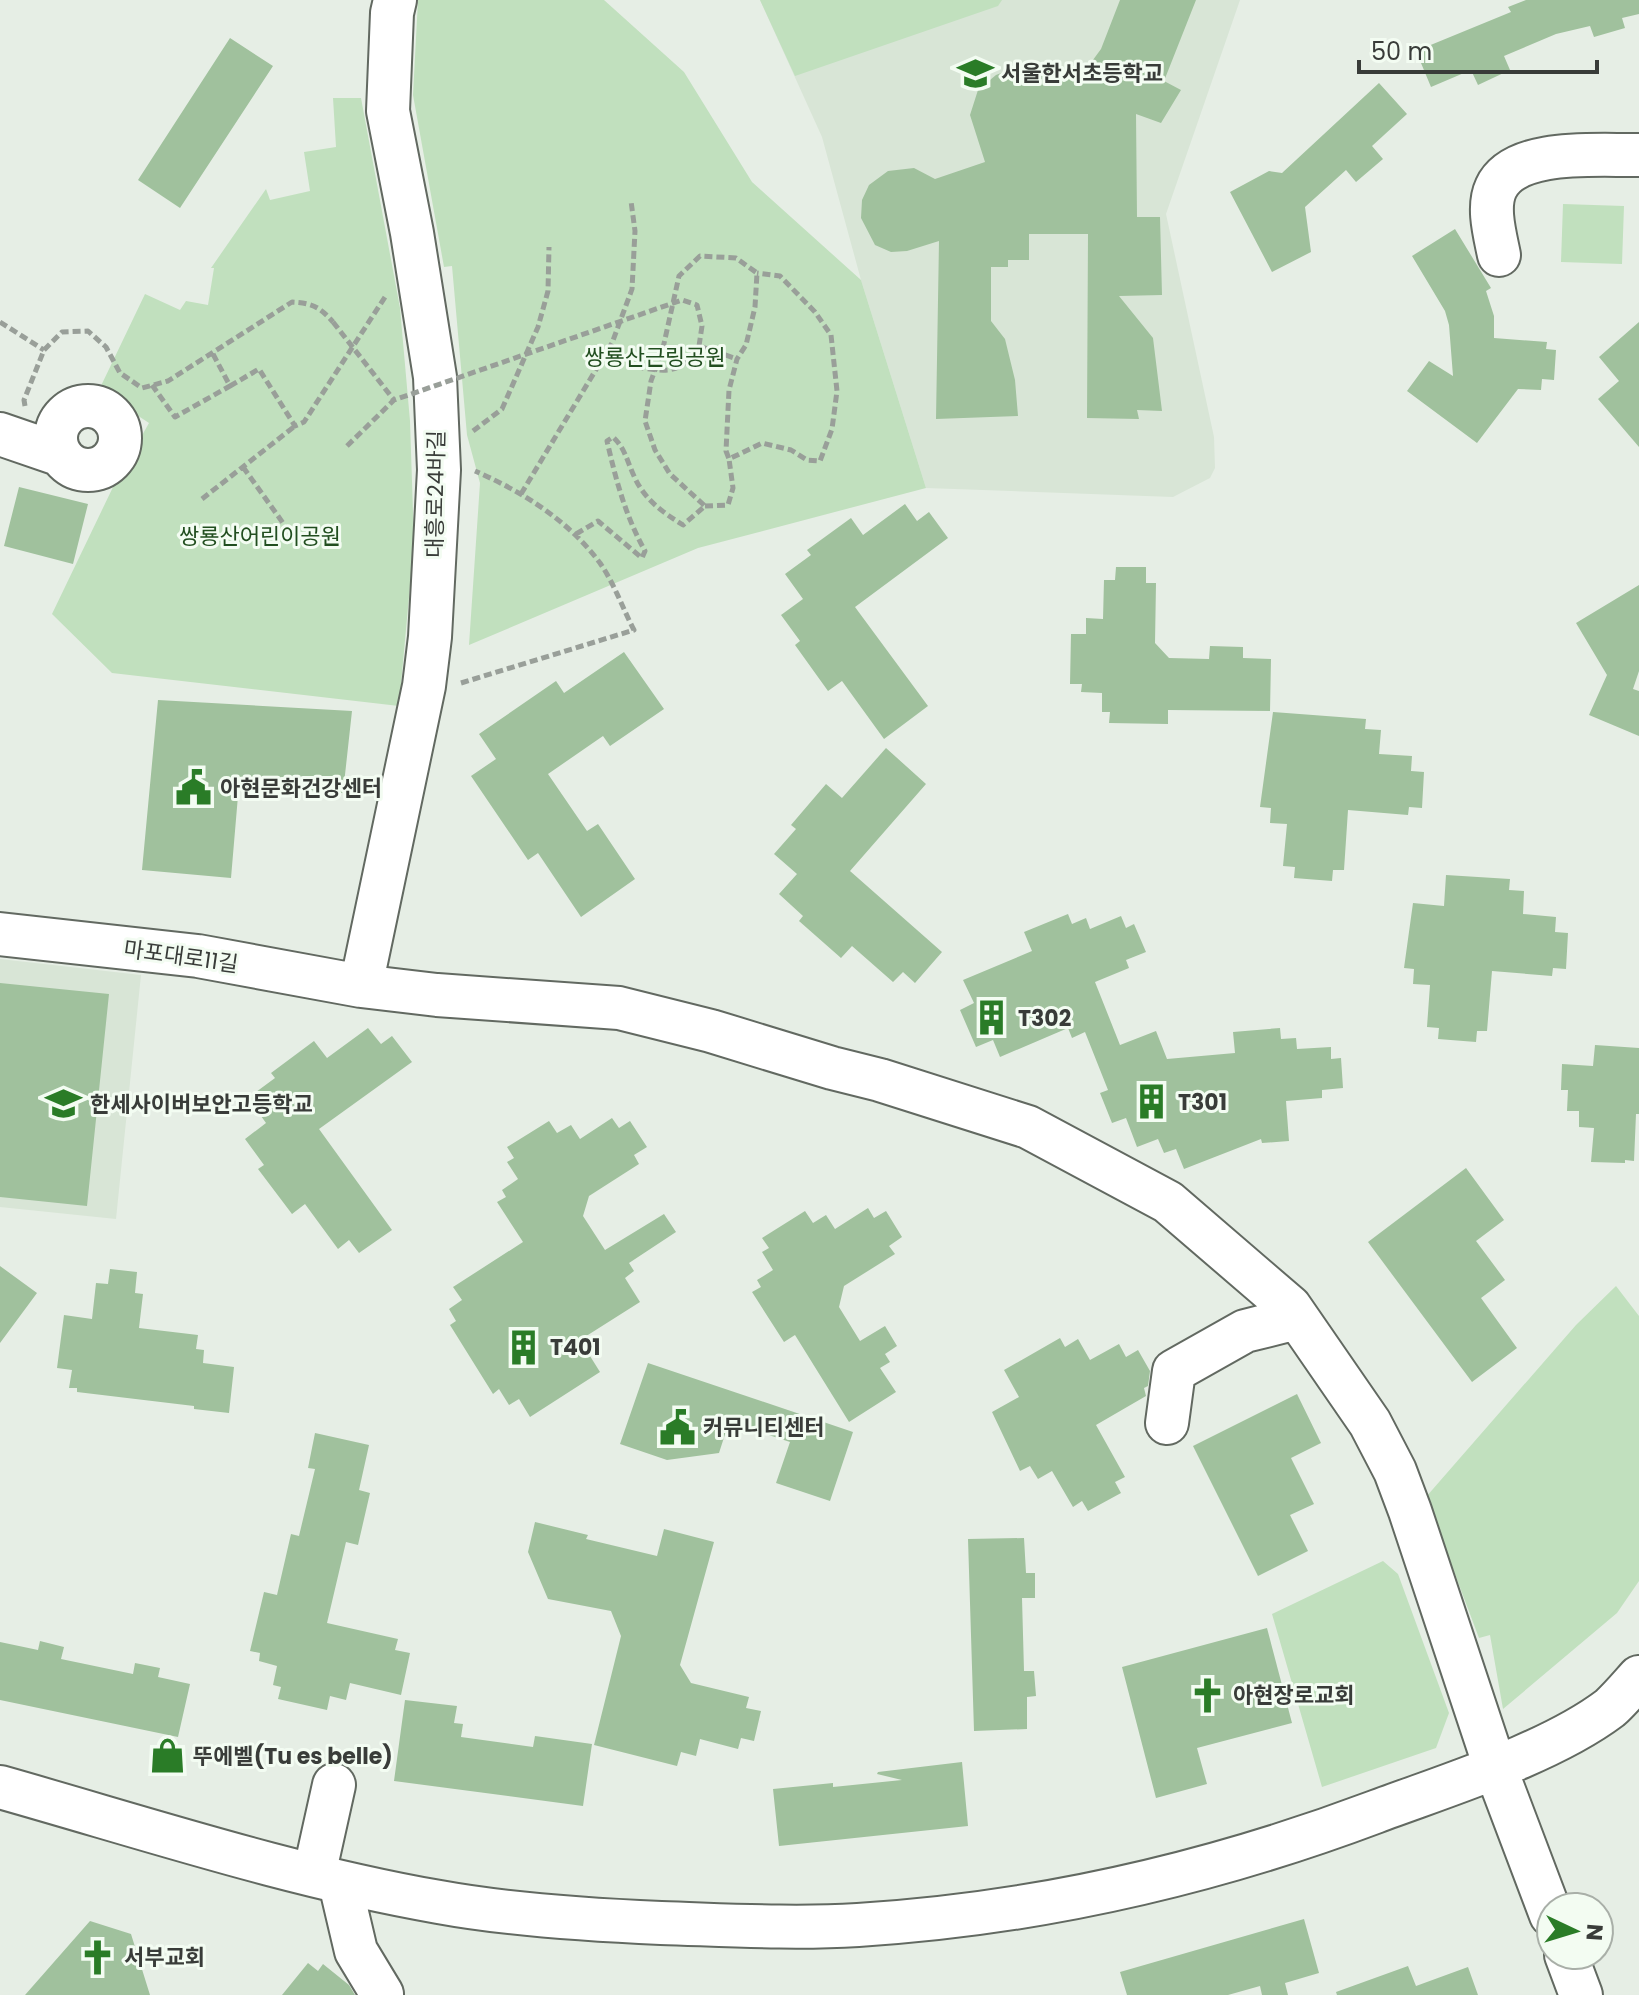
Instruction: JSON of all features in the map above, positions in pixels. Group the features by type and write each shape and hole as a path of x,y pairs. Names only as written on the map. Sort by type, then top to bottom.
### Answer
{"street":[{"name":"대흥로24바길","path":"361,986 424,686 430,637 438,452 435,377 415,248 388,111 395,0"},
{"path":"1499,255 1492,217 1495,189 1510,169 1549,157 1639,155"},
{"name":"마포대로11길","path":"0,934 198,956 361,986 437,995 619,1008 894,1084 1028,1127 1168,1202 1290,1307 1370,1423 1395,1471 1495,1767 1542,1891"},
{"path":"1167,1423 1174,1371 1245,1331 1297,1318"},
{"path":"0,1787 327,1879 443,1903 604,1921 762,1927 873,1923 987,1912 1150,1883 1339,1826 1495,1767 1561,1737 1611,1707 1639,1677"},
{"path":"334,1785 327,1879 356,1951 382,1994"},
{"path":"1572,1971 1581,1995"}],"path":[{"path":"521,494 612,343 632,289 635,231 631,201"},
{"path":"438,452 467,436 502,409 538,327 548,291 549,247"},
{"path":"202,499 304,422 415,248"},
{"path":"705,506 670,474 655,450 645,421 651,381 666,337 679,276 700,256 736,258 757,273 780,276 815,312 831,335 837,391 832,429 820,461 807,460 791,450 762,443 729,459"},
{"path":"576,534 598,521 642,558 645,551 628,521 617,486 607,441 613,437 622,446 642,490 664,513 683,525 705,506 728,505 733,488 726,451 729,390 737,359 746,345 755,307 757,273"},
{"path":"347,446 394,400 682,300 697,305 702,326 699,346 685,366 665,372 643,368 632,352"},
{"path":"28,444 24,400 44,350 62,332 88,331 106,347 120,373 142,388 168,381 292,302 308,302 321,308 394,400"},
{"path":"0,322 44,350"},
{"path":"699,346 737,359"},
{"path":"213,354 230,386"},
{"path":"152,385 175,417 259,369 295,426"},
{"path":"424,686 453,685 634,630 601,566 576,534 521,494 438,452"},
{"path":"243,466 298,544"}],"shaded area":[{"path":"760,0 1240,0 1166,214 1214,437 1215,468 1210,478 1173,497 926,488 861,280 822,137"},
{"name":"한세사이버보안고등학교","path":"0,959 141,975 116,1219 0,1207"}],"green space":[{"name":"쌍룡산근링공원","path":"418,0 604,0 684,72 752,182 861,280 926,488 698,548 469,645 480,483 467,435 452,266 444,267 413,95"},
{"path":"760,0 1002,0 998,6 795,76"},
{"name":"쌍룡산어린이공원","path":"333,98 361,98 400,308 410,421 414,542 399,706 112,673 52,614 114,485 149,423 99,390 145,294 180,310 186,301 208,305 214,268 211,268 266,189 270,200 310,191 304,152 336,147"},
{"path":"1563,204 1624,206 1622,264 1561,262"},
{"path":"1616,1286 1639,1316 1639,1581 1617,1613 1503,1709 1490,1635 1479,1638 1426,1497 1576,1325"},
{"path":"1383,1561 1398,1574 1449,1713 1436,1748 1322,1787 1272,1614"}],"building":[{"path":"1120,0 1196,0 1164,81 1181,90 1161,123 1136,114 1137,217 1160,217 1162,295 1119,296 1153,338 1162,411 1137,410 1139,419 1087,418 1088,234 1029,234 1029,260 1008,260 1008,267 991,267 991,321 1005,339 1015,380 1018,416 936,419 939,241 907,251 891,252 875,245 861,218 862,200 869,185 888,171 914,168 935,179 985,162 970,115 978,90 996,75 1017,67 1037,65 1057,69 1079,79 1101,49"},
{"path":"1526,0 1639,0 1639,14 1622,18 1625,28 1594,37 1590,26 1556,34 1504,56 1510,70 1478,85 1471,70 1431,87 1416,51 1511,12 1508,7"},
{"path":"230,38 273,66 180,208 138,180"},
{"path":"1379,83 1407,114 1372,146 1383,159 1356,182 1346,170 1305,207 1311,252 1272,272 1230,192 1269,171 1282,173"},
{"path":"1455,229 1491,288 1486,291 1494,316 1494,338 1547,342 1546,349 1556,350 1554,380 1542,379 1541,390 1518,389 1477,443 1407,391 1429,361 1453,376 1445,311 1412,256"},
{"path":"1639,322 1639,447 1598,399 1619,381 1599,357"},
{"path":"19,487 88,504 73,564 4,546"},
{"path":"905,504 917,521 929,512 948,538 855,607 928,706 884,739 842,681 828,691 795,645 800,641 781,615 803,599 785,574 811,555 807,550 851,518 863,535"},
{"path":"1116,567 1146,567 1146,583 1156,583 1155,643 1169,658 1209,659 1210,646 1243,647 1243,658 1271,659 1270,711 1168,710 1168,724 1109,723 1110,712 1102,712 1102,693 1081,692 1082,684 1070,684 1071,634 1086,634 1086,618 1103,619 1104,580 1115,580"},
{"path":"1639,585 1639,671 1633,689 1639,691 1639,736 1589,715 1607,675 1576,623"},
{"path":"624,652 664,709 610,746 603,736 548,774 587,831 598,824 635,879 581,917 538,853 528,860 471,776 496,759 479,734 556,681 564,693"},
{"name":"아현문화건강센터","path":"158,700 352,711 343,793 239,784 231,878 142,870"},
{"path":"1273,712 1366,719 1365,729 1381,730 1379,754 1412,756 1411,771 1424,772 1422,808 1409,807 1408,815 1348,810 1344,870 1333,870 1332,881 1294,878 1295,867 1283,866 1287,824 1270,823 1271,808 1260,807"},
{"path":"886,748 926,784 850,871 942,952 915,983 903,972 893,982 852,946 841,958 799,921 803,916 779,894 797,874 774,854 796,829 791,825 826,784 842,798"},
{"path":"1446,875 1510,879 1509,890 1524,891 1523,914 1556,917 1555,932 1568,933 1566,969 1553,968 1552,976 1492,971 1487,1031 1477,1031 1476,1042 1438,1039 1439,1028 1427,1027 1430,985 1413,984 1414,969 1404,968 1413,903 1444,906"},
{"path":"1068,914 1072,924 1086,918 1090,929 1121,916 1126,928 1134,924 1146,952 1126,960 1129,968 1095,982 1120,1045 1156,1031 1167,1059 1235,1053 1233,1032 1280,1028 1281,1039 1296,1038 1297,1049 1331,1047 1331,1059 1341,1058 1343,1088 1322,1090 1322,1098 1286,1101 1289,1141 1262,1143 1261,1139 1184,1169 1176,1149 1164,1153 1158,1139 1137,1147 1126,1118 1112,1123 1100,1093 1108,1090 1085,1032 1072,1038 1068,1028 1000,1057 993,1040 976,1047 960,1010 974,1003 963,980 1032,951 1024,932"},
{"name":"한세사이버보안고등학교","path":"0,983 109,994 87,1206 0,1197"},
{"path":"368,1028 381,1044 392,1036 412,1062 319,1129 392,1230 359,1253 349,1240 338,1249 305,1204 292,1214 258,1169 264,1165 245,1139 266,1123 248,1098 275,1078 271,1073 314,1041 327,1058"},
{"path":"1595,1045 1639,1048 1639,1114 1636,1114 1634,1161 1591,1162 1594,1128 1579,1127 1579,1111 1567,1111 1568,1090 1561,1090 1562,1064 1593,1066"},
{"path":"612,1118 619,1128 630,1121 647,1147 634,1155 639,1164 589,1196 583,1216 605,1250 664,1214 676,1232 629,1263 634,1271 625,1278 640,1302 580,1340 600,1372 530,1417 519,1399 509,1405 499,1389 493,1394 450,1325 456,1321 449,1309 462,1300 453,1287 523,1242 497,1202 506,1197 502,1190 518,1179 507,1162 514,1158 507,1147 549,1121 557,1133 571,1125 580,1139"},
{"path":"1466,1168 1504,1220 1476,1241 1505,1280 1481,1298 1517,1348 1472,1382 1368,1242"},
{"path":"868,1208 874,1218 886,1211 902,1237 889,1246 895,1254 844,1286 839,1307 860,1341 885,1326 897,1346 885,1354 890,1362 880,1368 896,1392 849,1422 795,1335 784,1342 752,1292 761,1287 757,1280 773,1270 762,1252 769,1248 762,1238 805,1211 813,1223 826,1215 835,1229"},
{"path":"0,1266 37,1293 0,1343"},
{"path":"110,1269 137,1272 135,1293 143,1294 139,1328 198,1335 196,1349 204,1350 203,1363 234,1367 229,1413 77,1392 77,1388 69,1388 72,1370 57,1368 64,1315 92,1319 96,1283 108,1284"},
{"path":"1060,1338 1065,1347 1078,1339 1090,1360 1119,1344 1126,1357 1138,1350 1150,1371 1148,1386 1144,1388 1146,1396 1096,1425 1125,1477 1115,1482 1121,1493 1088,1511 1082,1501 1073,1507 1052,1471 1038,1479 1030,1466 1020,1471 992,1412 1019,1397 1004,1370"},
{"name":"커뮤니티센터","path":"648,1363 853,1432 830,1501 776,1483 790,1442 729,1422 719,1453 667,1460 620,1444"},
{"path":"1297,1394 1321,1443 1291,1458 1314,1504 1290,1515 1308,1551 1258,1576 1193,1446"},
{"path":"315,1433 369,1445 359,1490 370,1493 358,1545 346,1542 327,1623 398,1639 395,1650 410,1653 401,1695 350,1683 346,1700 330,1696 327,1710 278,1699 281,1687 273,1685 277,1666 259,1661 260,1653 250,1651 264,1592 277,1595 291,1534 299,1536 315,1469 308,1468"},
{"path":"535,1522 588,1535 586,1539 657,1556 664,1529 714,1542 680,1665 691,1683 749,1697 746,1708 761,1711 754,1741 741,1738 738,1749 700,1739 696,1756 681,1752 677,1766 594,1745 621,1636 611,1611 548,1599 528,1552"},
{"path":"1024,1538 1026,1573 1035,1573 1035,1598 1022,1598 1024,1671 1034,1671 1036,1696 1027,1697 1027,1729 974,1731 968,1539"},
{"name":"아현장로교회","path":"1267,1628 1292,1723 1197,1748 1207,1784 1156,1798 1122,1667"},
{"path":"40,1641 64,1647 61,1659 133,1674 135,1663 160,1668 158,1677 190,1684 178,1737 0,1700 0,1642 38,1650"},
{"path":"405,1700 457,1706 454,1723 463,1724 461,1737 533,1747 535,1736 592,1744 583,1806 394,1781"},
{"path":"962,1762 968,1826 779,1846 773,1789 902,1780 877,1774"},
{"path":"1304,1919 1319,1973 1285,1983 1288,1995 1262,1995 1260,1986 1228,1995 1127,1995 1120,1972"},
{"name":"서부교회","path":"90,1921 131,1934 150,1995 25,1995"},
{"path":"308,1963 318,1971 323,1964 349,1985 355,1995 282,1995"},
{"path":"1408,1966 1416,1986 1468,1967 1478,1995 1337,1995 1336,1992"}],"place":[{"name":"서울한서초등학교","path":"975,73"},
{"name":"아현문화건강센터","path":"194,788"},
{"name":"T302","path":"992,1018"},
{"name":"T301","path":"1152,1102"},
{"name":"한세사이버보안고등학교","path":"64,1104"},
{"name":"T401","path":"524,1347"},
{"name":"커뮤니티센터","path":"677,1427"},
{"name":"아현장로교회","path":"1207,1695"},
{"name":"뚜에벨(Tu es belle)","path":"167,1756"},
{"name":"서부교회","path":"98,1957"}]}
